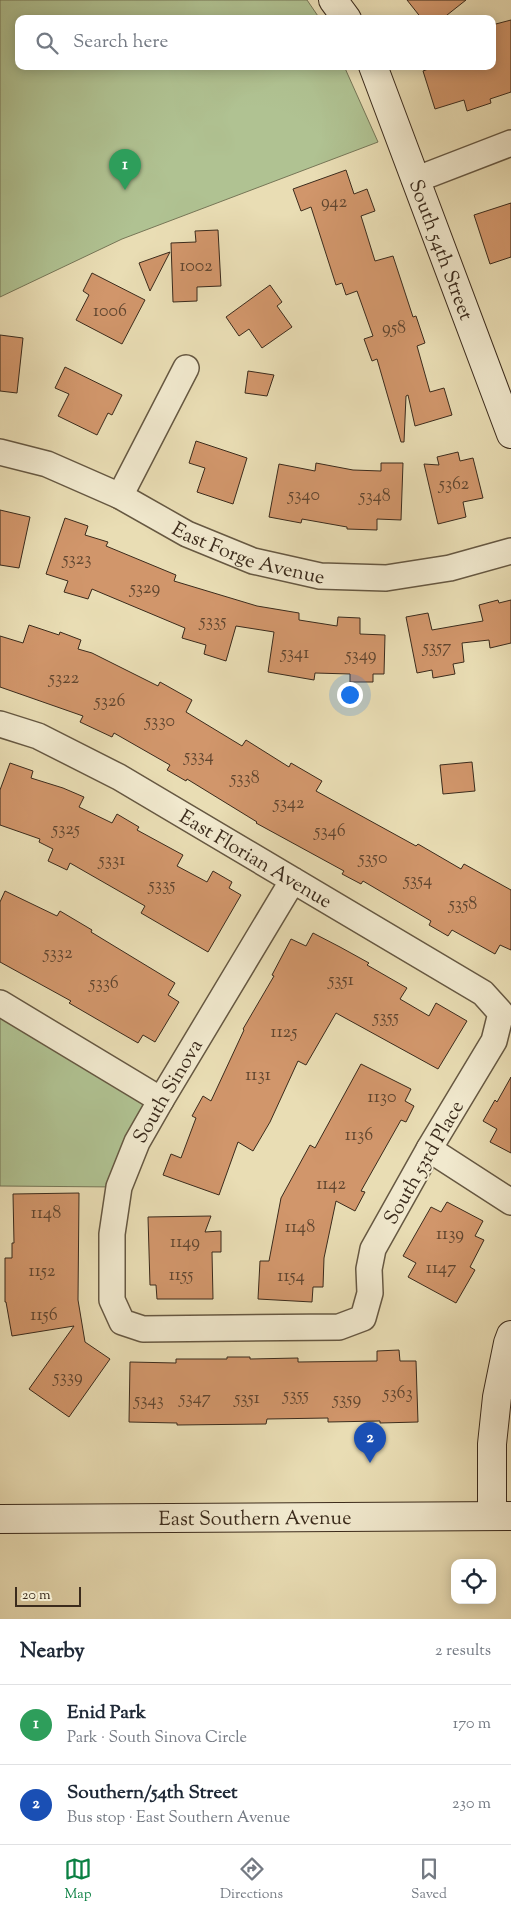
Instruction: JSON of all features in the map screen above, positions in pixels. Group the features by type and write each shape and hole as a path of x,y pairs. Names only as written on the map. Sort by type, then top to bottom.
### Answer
{"street":[{"path":"333,0 344,15"},
{"name":"South 54th Street","path":"374,70 415,180 509,421"},
{"path":"415,180 511,143"},
{"path":"120,496 186,368"},
{"name":"East Forge Avenue","path":"0,452 47,464 120,496 187,534 253,561 320,576 386,578 450,568 511,551"},
{"name":"East Florian Avenue","path":"0,724 38,736 119,777 483,994 501,1012"},
{"name":"South Sinova","path":"293,880 137,1142 119,1187 112,1234 112,1300 122,1322 143,1329 339,1327 363,1318"},
{"path":"0,1003 161,1100"},
{"name":"South 53rd Place","path":"363,1318 370,1293 370,1269 373,1249 429,1149 494,1041 501,1012"},
{"path":"429,1149 511,1202"},
{"path":"501,1516 492,1444 496,1397 511,1335"},
{"name":"East Southern Avenue","path":"0,1519 501,1516"}],"green space":[{"path":"0,0 307,0 317,15 15,15 15,70 346,70 378,142 122,239 0,297"},
{"path":"0,1003 161,1100 119,1187 0,1186"}],"building":[{"path":"407,0 466,0 447,15 419,15"},
{"path":"511,20 511,92 490,99 491,103 467,111 464,100 435,109 423,71 496,70 496,24"},
{"path":"346,170 354,194 367,189 375,211 361,216 375,261 393,256 413,317 416,316 425,343 417,346 430,392 444,388 452,415 415,426 408,395 406,396 404,442 401,442 377,359 372,361 364,339 373,336 357,291 346,295 342,283 336,285 311,207 301,211 293,189"},
{"path":"511,203 511,257 490,264 474,215"},
{"path":"218,230 221,286 197,287 197,301 173,302 171,243 196,242 195,231"},
{"path":"170,252 150,291 139,263"},
{"path":"92,273 145,300 122,344 76,320 89,295 83,291"},
{"path":"270,285 282,302 277,306 292,327 262,348 249,329 239,336 226,317"},
{"path":"0,335 23,338 17,393 0,391"},
{"path":"65,367 122,395 112,415 108,413 97,435 58,416 69,394 55,388"},
{"path":"248,371 274,375 267,396 245,393"},
{"path":"196,441 247,458 233,504 197,492 205,468 189,463"},
{"path":"458,452 460,461 473,458 483,498 463,502 466,517 438,524 424,464 439,465 437,457"},
{"path":"316,463 353,470 381,471 381,463 403,463 401,520 377,519 377,530 347,529 347,527 302,519 301,523 269,517 279,464 315,471"},
{"path":"0,510 30,517 19,568 0,565"},
{"path":"65,518 88,526 85,535 108,542 106,546 176,575 174,581 257,606 299,613 299,620 337,626 338,617 360,618 360,634 385,635 384,674 373,674 373,682 350,682 350,674 315,673 314,680 268,672 274,632 236,626 226,661 204,654 206,645 182,638 185,628 92,589 88,599 64,592 68,581 46,574"},
{"path":"498,600 499,603 511,600 511,643 490,648 489,640 462,643 464,662 453,664 455,674 433,678 432,670 417,673 406,617 428,613 432,630 483,621 479,605"},
{"path":"29,625 59,635 60,632 81,640 78,649 92,653 158,686 160,682 192,700 186,712 242,746 246,740 289,767 291,763 322,781 316,791 416,846 418,844 461,869 464,864 511,890 511,950 500,945 495,954 452,930 448,936 429,925 431,921 363,881 361,884 342,874 344,871 256,823 187,779 186,781 167,770 170,765 114,733 112,737 80,722 83,716 0,687 0,636 23,643"},
{"path":"472,762 475,791 443,794 440,765"},
{"path":"10,763 33,771 31,778 84,797 79,807 112,823 117,814 139,827 137,830 183,855 177,866 207,882 213,871 232,882 229,888 241,895 208,952 141,913 145,906 70,863 67,870 48,861 53,849 39,842 40,839 0,825 0,790"},
{"path":"5,891 57,916 60,911 175,983 168,995 179,1002 155,1042 143,1035 138,1043 69,1003 71,1001 0,962 0,902"},
{"path":"313,933 369,963 367,965 407,988 400,999 429,1016 436,1003 467,1021 438,1069 336,1013 306,1065 298,1061 270,1122 253,1151 238,1142 219,1195 163,1175 171,1154 181,1158 196,1118 192,1116 203,1096 211,1101 243,1029 274,976 272,975 291,939 306,946"},
{"path":"361,1064 411,1089 405,1101 414,1106 406,1122 401,1120 361,1191 365,1192 355,1211 336,1201 324,1258 323,1287 313,1287 312,1302 258,1299 260,1261 269,1261 281,1198 310,1145 315,1148"},
{"path":"511,1077 511,1153 490,1142 497,1129 483,1121 495,1100 497,1102"},
{"path":"79,1193 78,1300 85,1342 110,1359 69,1417 29,1389 74,1326 12,1336 5,1302 5,1258 12,1258 12,1243 14,1243 13,1194"},
{"path":"447,1202 483,1221 475,1236 484,1240 470,1267 475,1270 456,1303 408,1277 416,1263 403,1256 431,1207 441,1212"},
{"path":"211,1216 205,1232 221,1231 221,1252 212,1252 213,1299 157,1299 156,1285 150,1285 148,1217"},
{"path":"399,1350 400,1361 416,1361 418,1422 328,1422 328,1418 267,1419 266,1424 177,1425 177,1423 129,1422 130,1362 176,1363 176,1359 227,1359 227,1357 250,1357 250,1359 298,1358 298,1362 377,1361 377,1351"}],"place":[{"name":"Enid Park","path":"125,190"},
{"name":"Southern/54th Street","path":"370,1463"}]}
